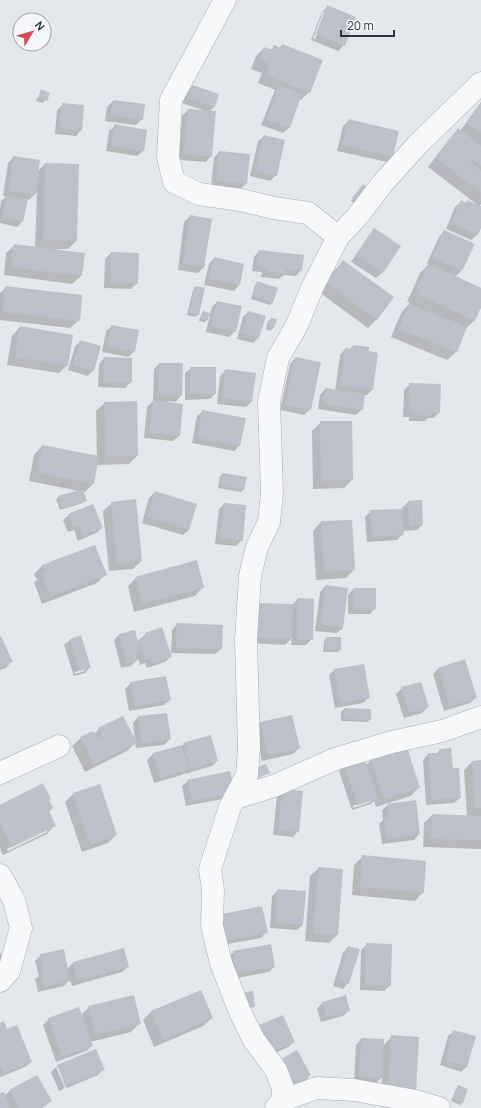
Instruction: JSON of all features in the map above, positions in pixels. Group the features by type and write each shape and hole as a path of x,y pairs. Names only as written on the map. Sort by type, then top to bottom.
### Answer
{"street":[{"path":"225,0 171,100 168,157 174,182 200,194 308,213 338,237"},
{"path":"279,1104 283,1088 276,1070 254,1040 240,1012 221,963 212,926 213,890 210,869 230,807 247,775 249,748 246,640 250,576 257,547 269,522 272,494 269,401 278,358 296,325 312,288 338,237 358,218 382,184 413,150 481,83"},
{"path":"235,798 274,786 335,759 392,742 442,731 481,717"},
{"path":"0,773 59,746"},
{"path":"0,875 14,900 21,928 9,971 0,981"},
{"path":"279,1104 317,1088 354,1090 416,1101 439,1108"}],"building":[{"path":"327,5 356,17 345,46 316,34"},
{"path":"282,44 323,60 310,93 266,75 270,64 259,60 264,47 272,50 274,45 280,48"},
{"path":"192,85 219,94 215,107 187,98"},
{"path":"279,85 302,94 290,128 266,119"},
{"path":"41,89 50,93 47,101 38,98"},
{"path":"113,100 145,104 143,120 111,115"},
{"path":"62,103 84,105 82,131 60,128"},
{"path":"481,103 481,133 466,123"},
{"path":"188,109 216,111 212,157 184,154"},
{"path":"348,119 399,131 393,157 342,145"},
{"path":"114,124 147,130 144,151 111,146"},
{"path":"458,128 481,146 481,166 472,159 470,162 481,171 481,193 436,158"},
{"path":"264,135 285,140 277,176 255,171"},
{"path":"219,151 250,154 247,184 216,181"},
{"path":"13,156 40,160 36,194 9,191"},
{"path":"45,163 79,164 77,241 43,240"},
{"path":"363,184 370,190 359,204 352,198"},
{"path":"7,195 28,199 23,222 2,217"},
{"path":"461,200 466,203 467,200 481,206 481,228 478,235 451,223"},
{"path":"190,215 212,219 204,267 183,264"},
{"path":"374,228 401,246 383,273 356,256"},
{"path":"444,230 475,244 462,271 432,257"},
{"path":"14,244 85,253 82,276 11,267"},
{"path":"259,250 304,255 302,271 286,269 286,274 266,271 267,267 257,266"},
{"path":"111,252 139,253 138,284 110,283"},
{"path":"214,257 244,264 240,285 209,279"},
{"path":"343,260 394,297 377,320 326,283"},
{"path":"428,263 481,288 481,307 475,321 415,293"},
{"path":"257,281 278,288 273,303 253,296"},
{"path":"5,286 82,295 80,321 3,312"},
{"path":"195,286 205,288 199,315 189,313"},
{"path":"217,301 242,306 236,332 211,326"},
{"path":"409,304 467,327 457,352 399,329"},
{"path":"203,311 210,313 208,320 201,318"},
{"path":"248,311 266,316 259,338 242,333"},
{"path":"271,318 277,319 274,328 268,327"},
{"path":"111,325 139,330 135,352 107,347"},
{"path":"20,326 73,335 68,366 15,357"},
{"path":"80,340 101,346 94,371 73,365"},
{"path":"353,345 369,347 369,351 378,353 373,390 340,386 345,348 352,349"},
{"path":"104,357 132,358 132,382 103,382"},
{"path":"295,357 321,362 311,410 285,405"},
{"path":"159,363 183,363 182,396 158,395"},
{"path":"190,367 216,367 216,394 190,394"},
{"path":"225,369 256,373 252,402 222,398"},
{"path":"409,383 441,384 440,413 431,412 431,416 414,415 414,411 409,411"},
{"path":"325,388 365,394 363,410 323,404"},
{"path":"153,400 183,404 180,436 149,433"},
{"path":"137,401 138,456 106,457 104,402"},
{"path":"202,410 246,418 240,446 197,438"},
{"path":"320,421 352,421 353,480 321,481"},
{"path":"42,445 99,456 94,484 37,473"},
{"path":"222,473 247,477 244,490 220,486"},
{"path":"83,489 87,501 62,508 58,496"},
{"path":"155,491 197,504 189,530 147,517"},
{"path":"136,499 142,561 117,564 111,502"},
{"path":"422,500 423,525 409,526 408,501"},
{"path":"224,503 246,505 243,541 220,538"},
{"path":"93,504 103,528 84,536 79,525 74,527 68,514"},
{"path":"402,509 404,535 372,537 370,510"},
{"path":"352,520 355,570 324,572 321,521"},
{"path":"95,545 107,575 50,596 41,573 45,572 42,565"},
{"path":"197,560 204,588 143,604 135,577"},
{"path":"325,585 348,588 343,628 321,625"},
{"path":"353,588 376,588 376,609 354,609"},
{"path":"298,598 314,599 313,640 297,640"},
{"path":"257,603 293,604 292,639 256,638"},
{"path":"177,623 223,625 222,649 176,648"},
{"path":"162,627 172,657 153,663 151,658 145,660 138,640 147,637 145,633"},
{"path":"135,630 140,651 135,653 137,661 126,663 119,634"},
{"path":"81,635 91,668 80,671 70,639"},
{"path":"0,636 13,662 0,667"},
{"path":"326,637 341,637 341,650 325,650"},
{"path":"465,659 477,698 450,706 438,668"},
{"path":"364,664 370,698 340,703 334,669"},
{"path":"166,676 171,700 135,706 130,682"},
{"path":"421,682 429,707 409,713 401,687"},
{"path":"344,708 371,709 371,720 343,719"},
{"path":"167,713 171,739 141,743 138,716"},
{"path":"292,715 300,748 268,756 260,722"},
{"path":"123,716 137,743 94,764 80,737 93,731 97,738 102,736 98,728"},
{"path":"211,735 218,761 191,769 183,743"},
{"path":"182,745 189,770 160,778 153,753"},
{"path":"407,747 420,788 384,799 371,759"},
{"path":"451,748 453,768 459,768 461,798 432,800 428,753 440,753 439,749"},
{"path":"364,758 378,799 358,805 344,765"},
{"path":"481,760 481,808 475,808 472,761"},
{"path":"266,764 270,773 255,779 251,770"},
{"path":"230,771 235,793 192,801 187,780"},
{"path":"43,783 51,799 49,800 53,808 49,811 56,826 12,847 0,823 0,805"},
{"path":"100,784 117,835 90,845 73,793"},
{"path":"282,789 303,791 299,832 278,830"},
{"path":"416,800 420,834 387,839 384,818 389,817 387,804"},
{"path":"432,814 481,816 481,840 431,839"},
{"path":"362,855 426,861 424,893 360,887"},
{"path":"318,867 343,869 338,935 313,933"},
{"path":"277,889 306,891 303,925 275,923"},
{"path":"262,906 268,933 227,940 222,914"},
{"path":"366,943 392,944 391,986 365,985"},
{"path":"271,944 275,967 237,973 233,951"},
{"path":"348,946 360,949 349,984 338,980"},
{"path":"124,948 129,967 77,981 73,962"},
{"path":"64,949 70,981 44,987 41,972 44,972 40,954"},
{"path":"201,990 213,1018 163,1040 151,1011"},
{"path":"253,991 255,1007 241,1009 239,993"},
{"path":"134,995 141,1024 95,1035 88,1006"},
{"path":"346,995 350,1011 326,1017 322,1002"},
{"path":"79,1007 93,1046 62,1057 48,1018"},
{"path":"283,1015 295,1042 270,1053 257,1026"},
{"path":"4,1021 7,1029 17,1025 32,1062 4,1073 0,1065 0,1023"},
{"path":"453,1030 476,1036 467,1067 445,1060"},
{"path":"391,1035 419,1037 416,1092 388,1090"},
{"path":"361,1038 384,1039 382,1078 359,1077"},
{"path":"96,1049 105,1070 65,1086 57,1065"},
{"path":"297,1050 311,1075 293,1086 278,1061"},
{"path":"37,1075 52,1101 39,1108 19,1108 9,1090"},
{"path":"458,1085 468,1089 463,1103 453,1098"},
{"path":"4,1092 10,1108 0,1108 0,1093"}]}
